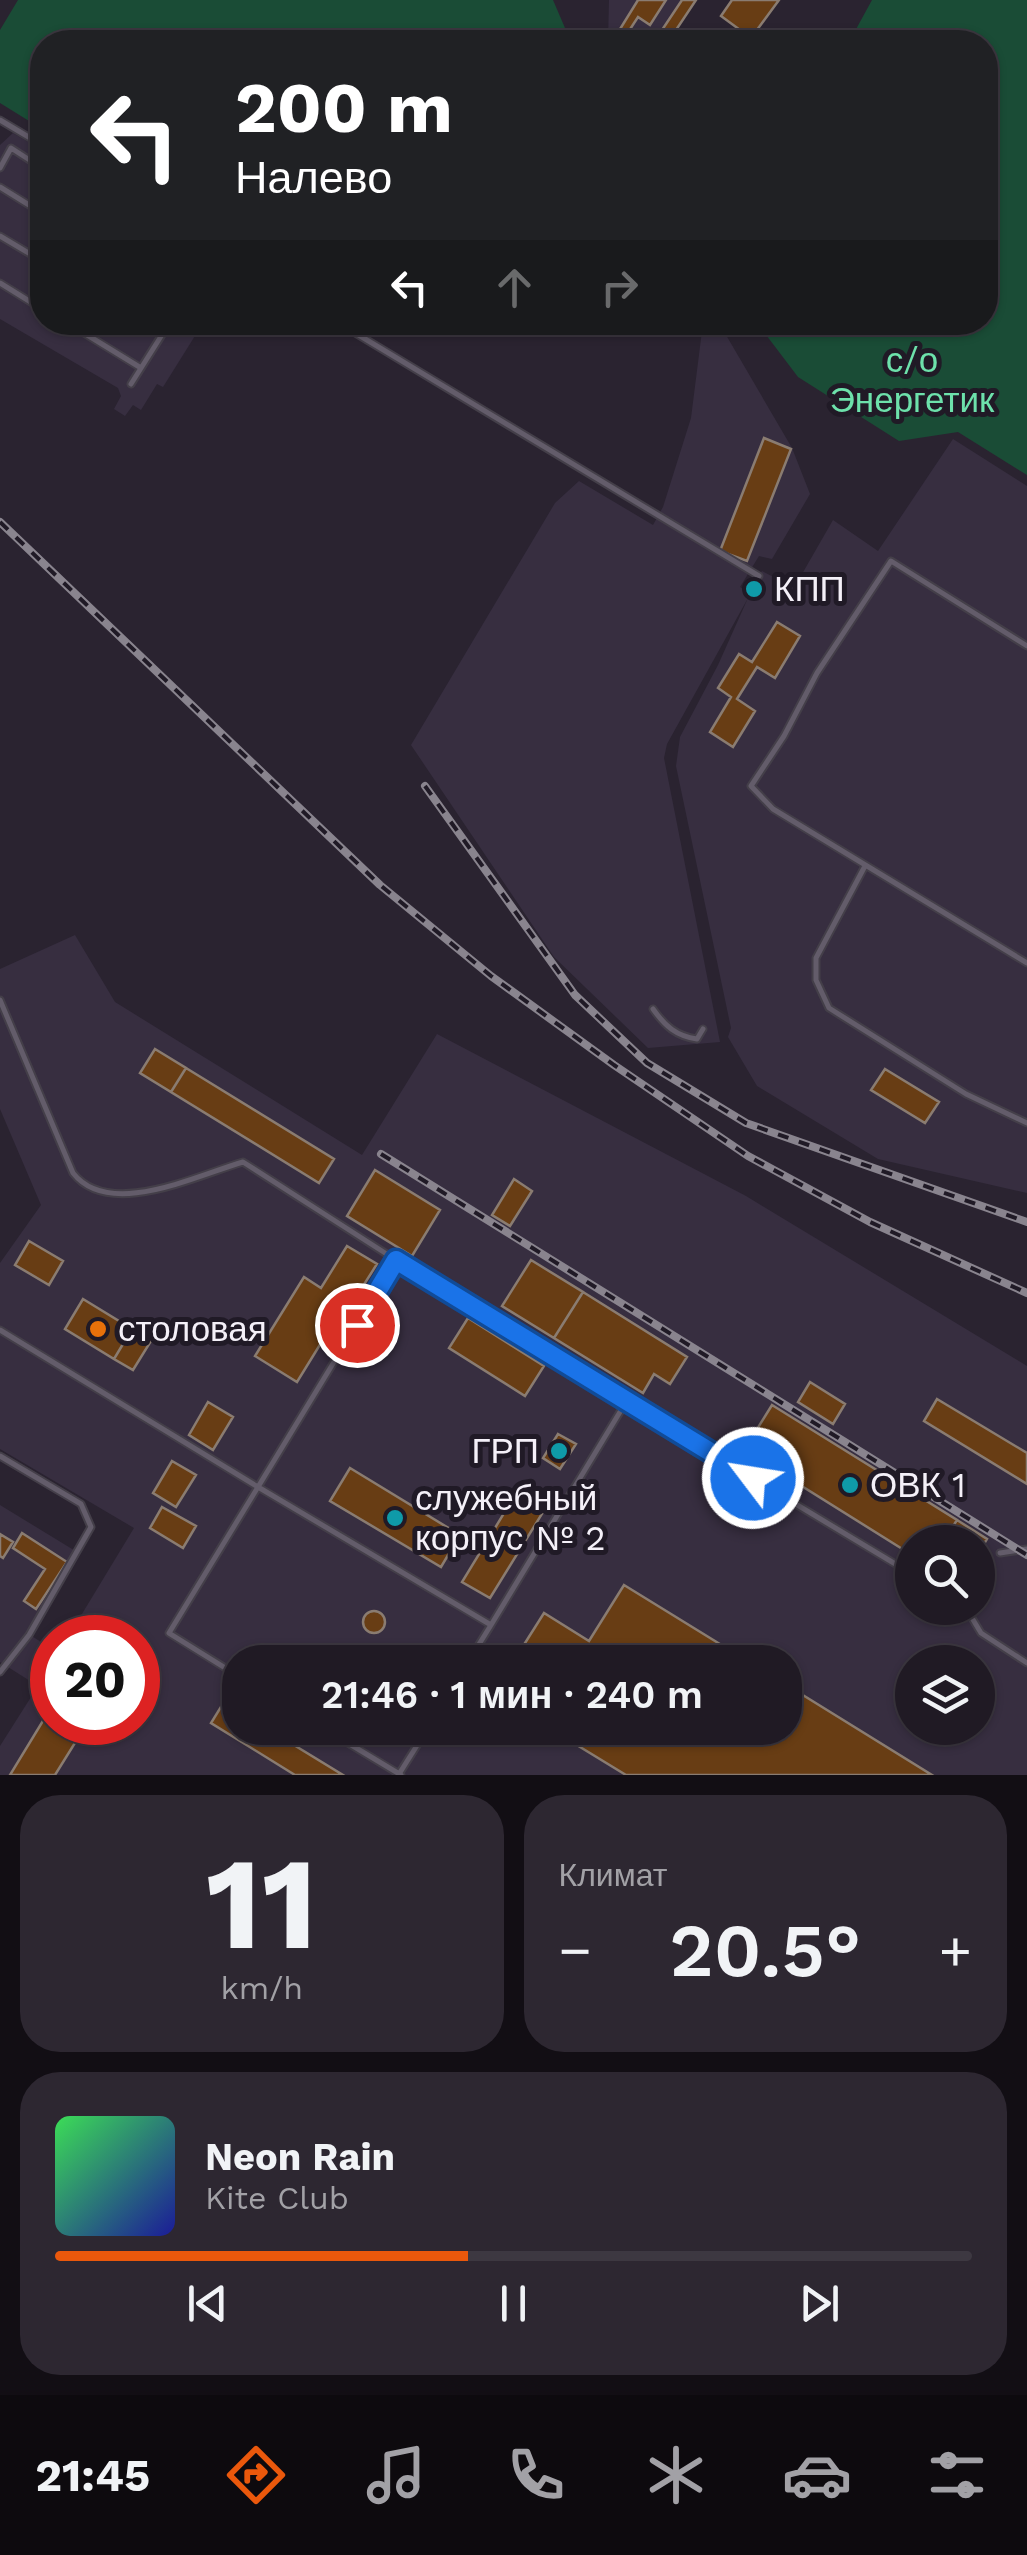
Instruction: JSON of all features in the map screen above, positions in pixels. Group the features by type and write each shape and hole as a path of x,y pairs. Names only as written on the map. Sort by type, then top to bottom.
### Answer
{"lane":[{"path":"0,120 30,139"},
{"path":"0,168 11,148 30,160"},
{"path":"0,188 30,206"},
{"path":"0,236 30,254"},
{"path":"0,283 30,301"},
{"path":"87,335 141,368"},
{"path":"131,384 162,335"},
{"path":"359,335 759,576"},
{"path":"1027,646 891,561 816,673 784,736 751,786 774,810 1027,963"},
{"path":"866,865 816,958 816,980 829,1008 966,1094 1027,1123"},
{"path":"0,1000 73,1173 82,1184 110,1196 129,1195 242,1162 626,1402 895,1564"},
{"path":"653,1009 672,1032 684,1037 697,1039 703,1029"},
{"path":"222,1666 169,1633 396,1260"},
{"path":"0,1330 491,1624"},
{"path":"478,1645 626,1402"},
{"path":"0,1456 81,1504 91,1528 30,1635 0,1672"},
{"path":"1000,1553 1027,1549"},
{"path":"976,1625 981,1633 1027,1663"},
{"path":"351,1745 400,1774 418,1745"}],"shaded area":[{"path":"609,0 696,0 677,30 608,30"},
{"path":"13,133 30,143 30,335 196,335 163,387 157,384 141,410 133,405 125,416 114,409 121,396 118,388 0,319 0,145"},
{"path":"701,335 726,335 792,448 810,494 772,559 759,556 740,587 747,592 762,571 794,588 833,520 878,551 953,439 1027,486 1027,1193 878,1159 757,1086 728,1037 731,1028 676,766 680,737 748,598 667,744 664,758 720,1042 648,1048 554,957 411,745 555,503 579,481 653,525 663,507 691,418"},
{"path":"75,935 115,1002 362,1155 437,1034 746,1196 1027,1366 1027,1775 0,1775 0,1746 30,1699 30,1745 160,1745 160,1615 81,1615 134,1528 0,1449 0,1263 41,1205 0,1109 0,969"},
{"path":"0,1505 77,1552 38,1615 30,1615 27,1633 30,1681 0,1662"}],"green space":[{"path":"18,0 553,0 566,30 30,30 30,122 0,103 0,30"},
{"name":"с/о Энергетик","path":"872,0 1027,0 1027,475 958,432 899,441 798,377 766,335 998,335 998,30 856,30"}],"building":[{"path":"638,0 666,0 650,25 638,17 630,30 619,30"},
{"path":"682,0 696,0 676,30 662,30"},
{"path":"732,0 779,0 757,30 740,30 721,16"},
{"path":"764,438 791,449 747,561 720,551"},
{"path":"777,622 800,636 775,678 757,667 737,699 755,711 733,747 710,732 731,697 718,688 739,654 752,662"},
{"path":"155,1049 186,1068 171,1092 140,1073"},
{"path":"186,1068 334,1159 319,1183 171,1092"},
{"path":"885,1069 939,1102 925,1123 871,1090"},
{"path":"375,1170 440,1210 412,1256 347,1216"},
{"path":"514,1179 532,1191 510,1226 492,1215"},
{"path":"29,1241 63,1261 49,1285 15,1265"},
{"path":"347,1246 377,1264 351,1305 339,1298 319,1331 326,1335 297,1382 255,1356 304,1277 321,1288"},
{"path":"531,1260 583,1292 554,1338 502,1306"},
{"path":"583,1292 687,1357 670,1384 654,1374 643,1393 554,1338"},
{"name":"столовая","path":"83,1299 132,1329 114,1359 65,1329"},
{"path":"468,1318 544,1366 525,1396 449,1348"},
{"path":"132,1329 151,1341 133,1370 114,1359"},
{"path":"810,1382 845,1404 833,1424 798,1402"},
{"path":"937,1399 1027,1453 1027,1484 924,1421"},
{"path":"208,1402 233,1417 213,1450 189,1435"},
{"name":"ОВК 1","path":"772,1405 957,1520 954,1525 895,1525 895,1544 744,1450"},
{"name":"ГРП","path":"558,1434 576,1444 560,1469 543,1458"},
{"path":"172,1461 196,1475 176,1507 153,1493"},
{"name":"служебный корпус № 2","path":"350,1468 460,1535 441,1567 330,1501"},
{"path":"520,1487 548,1504 490,1598 462,1582"},
{"path":"162,1507 196,1526 183,1548 150,1528"},
{"path":"22,1533 67,1562 36,1609 24,1601 45,1569 13,1548"},
{"path":"0,1534 13,1542 3,1558 0,1556"},
{"path":"624,1585 721,1645 524,1645 544,1613 589,1641"},
{"path":"370,1611 378,1611 385,1622 378,1633 370,1633 363,1626 363,1618"},
{"path":"802,1695 932,1775 626,1775 577,1745 802,1745"},
{"path":"222,1705 222,1730 211,1723"},
{"path":"30,1742 74,1745 55,1775 10,1775"},
{"path":"247,1745 294,1745 343,1775 295,1775"}],"railway":[{"path":"0,522 380,885 491,976 748,1156 870,1222 1027,1293"},
{"path":"425,786 575,995 647,1063 746,1123 1027,1222"},
{"path":"381,1154 1027,1555"}],"place":[{"name":"КПП","path":"754,589"},
{"name":"столовая","path":"98,1329"},
{"name":"ГРП","path":"559,1451"},
{"name":"ОВК 1","path":"850,1485"},
{"name":"служебный корпус № 2","path":"395,1518"}],"route":[{"path":"357,1325 396,1260 753,1478"}]}
